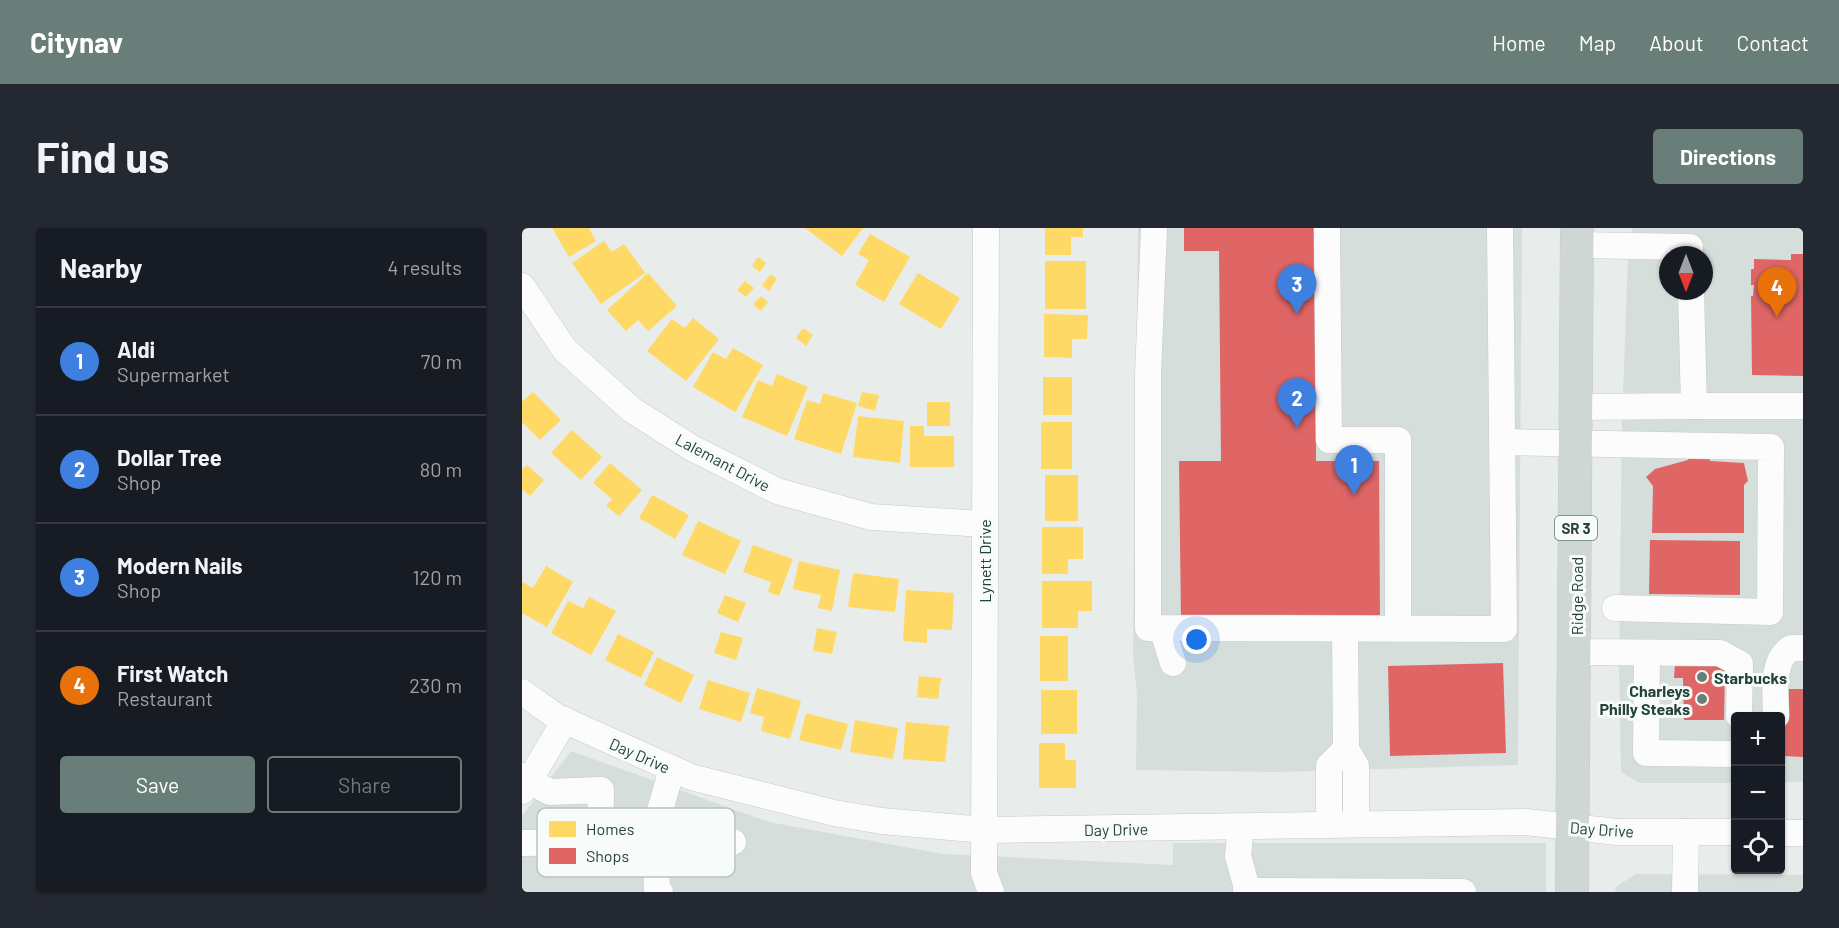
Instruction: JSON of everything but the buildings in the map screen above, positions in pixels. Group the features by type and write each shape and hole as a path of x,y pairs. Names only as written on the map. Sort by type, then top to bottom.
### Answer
{"main road":[{"name":"Ridge Road","path":"1572,892 1577,237"}],"street":[{"name":"Lynett Drive","path":"986,228 984,873 991,892"},
{"path":"1154,228 1148,375 1148,628 1504,629 1500,228"},
{"path":"1328,228 1329,440 1398,440 1398,628"},
{"path":"1577,237 1679,246"},
{"name":"Lalemant Drive","path":"522,286 565,350 632,410 692,448 777,491 871,517 984,524"},
{"path":"1691,300 1694,406"},
{"path":"1576,407 1803,406"},
{"path":"1503,442 1772,447 1770,612 1615,608"},
{"path":"1162,628 1173,663"},
{"path":"1345,629 1346,749 1356,766 1356,824"},
{"path":"1776,712 1776,677 1780,662 1791,648 1803,648"},
{"path":"1575,652 1720,653 1732,657 1740,664 1739,712"},
{"path":"1647,653 1646,753 1731,754"},
{"name":"Day Drive","path":"522,692 565,720 691,777 834,813 882,821 984,830 1526,822 1617,832 1731,832"},
{"path":"565,720 524,783 550,792 601,790 601,808"},
{"path":"1329,825 1329,766 1346,749"},
{"path":"661,808 672,769"},
{"path":"1241,827 1238,856 1247,891 1463,892"},
{"path":"1685,892 1686,832"},
{"path":"1785,833 1803,833"},
{"path":"522,843 537,843"},
{"path":"642,892 658,892 657,877"}],"shaded area":[{"path":"1138,228 1522,228 1518,765 1280,772 1136,770 1137,695 1133,654"},
{"path":"1632,228 1803,228 1803,782 1785,782 1785,712 1731,712 1731,783 1640,783 1621,772 1619,665 1622,423 1628,256"},
{"path":"571,751 730,808 537,808 537,877 735,877 735,810 769,822 943,854 1173,865 1173,843 1546,843 1546,892 522,892 522,816"},
{"path":"1636,874 1803,875 1803,892 1614,892 1617,886"}],"place":[{"name":"Modern Nails","path":"1297,314"},
{"name":"First Watch","path":"1777,317"},
{"name":"Dollar Tree","path":"1297,428"},
{"name":"Aldi","path":"1354,495"},
{"name":"Starbucks","path":"1702,677"},
{"name":"Charleys Philly Steaks","path":"1702,699"}]}
